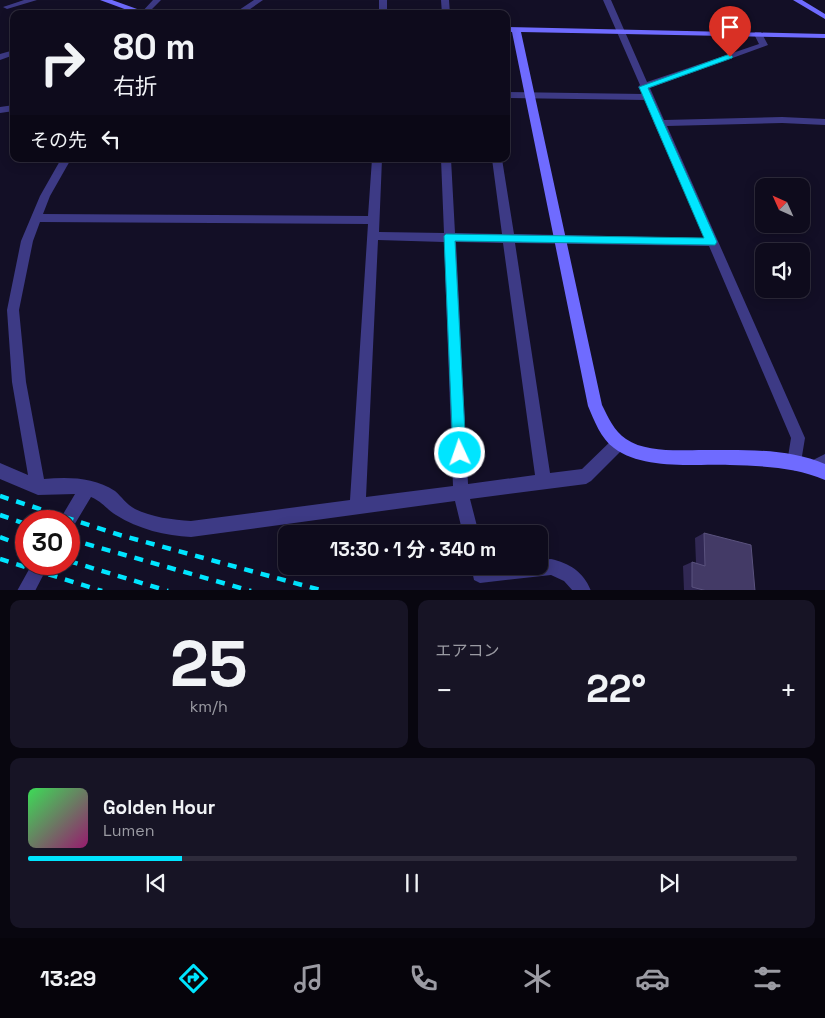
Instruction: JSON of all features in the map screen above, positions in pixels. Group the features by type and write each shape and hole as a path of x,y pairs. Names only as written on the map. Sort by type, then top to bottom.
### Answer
{"street":[{"path":"4,6 33,0"},
{"path":"104,0 136,10"},
{"path":"148,10 157,0"},
{"path":"243,10 259,0"},
{"path":"607,0 659,123 798,438 795,463"},
{"path":"797,0 825,17"},
{"path":"822,467 795,463 661,456 633,451 619,444 607,429 595,406 530,95 511,29 825,36"},
{"path":"510,95 646,92 764,45 758,34"},
{"path":"659,123 782,120 825,122"},
{"path":"38,487 18,382 13,310 27,241 45,196 64,162"},
{"path":"358,506 377,162"},
{"path":"446,162 461,493 469,525"},
{"path":"497,162 544,482"},
{"path":"36,218 373,220"},
{"path":"372,236 711,242"},
{"path":"0,471 38,487 69,485 88,488 110,497 119,508 134,517 174,528 191,529 586,476 619,444"},
{"path":"74,510 88,488"},
{"path":"548,567 561,569 572,577 582,590"},
{"path":"25,590 34,575"}],"building":[{"path":"704,533 751,545 755,590 703,590 692,587 692,562 705,566"}],"railway":[{"path":"0,496 120,535 320,590"},
{"path":"0,515 15,520"},
{"path":"0,537 15,543"},
{"path":"80,542 248,590"},
{"path":"0,559 99,590"},
{"path":"80,564 165,590"}],"route":[{"path":"460,453 449,236 711,242 643,87 730,57"}]}
